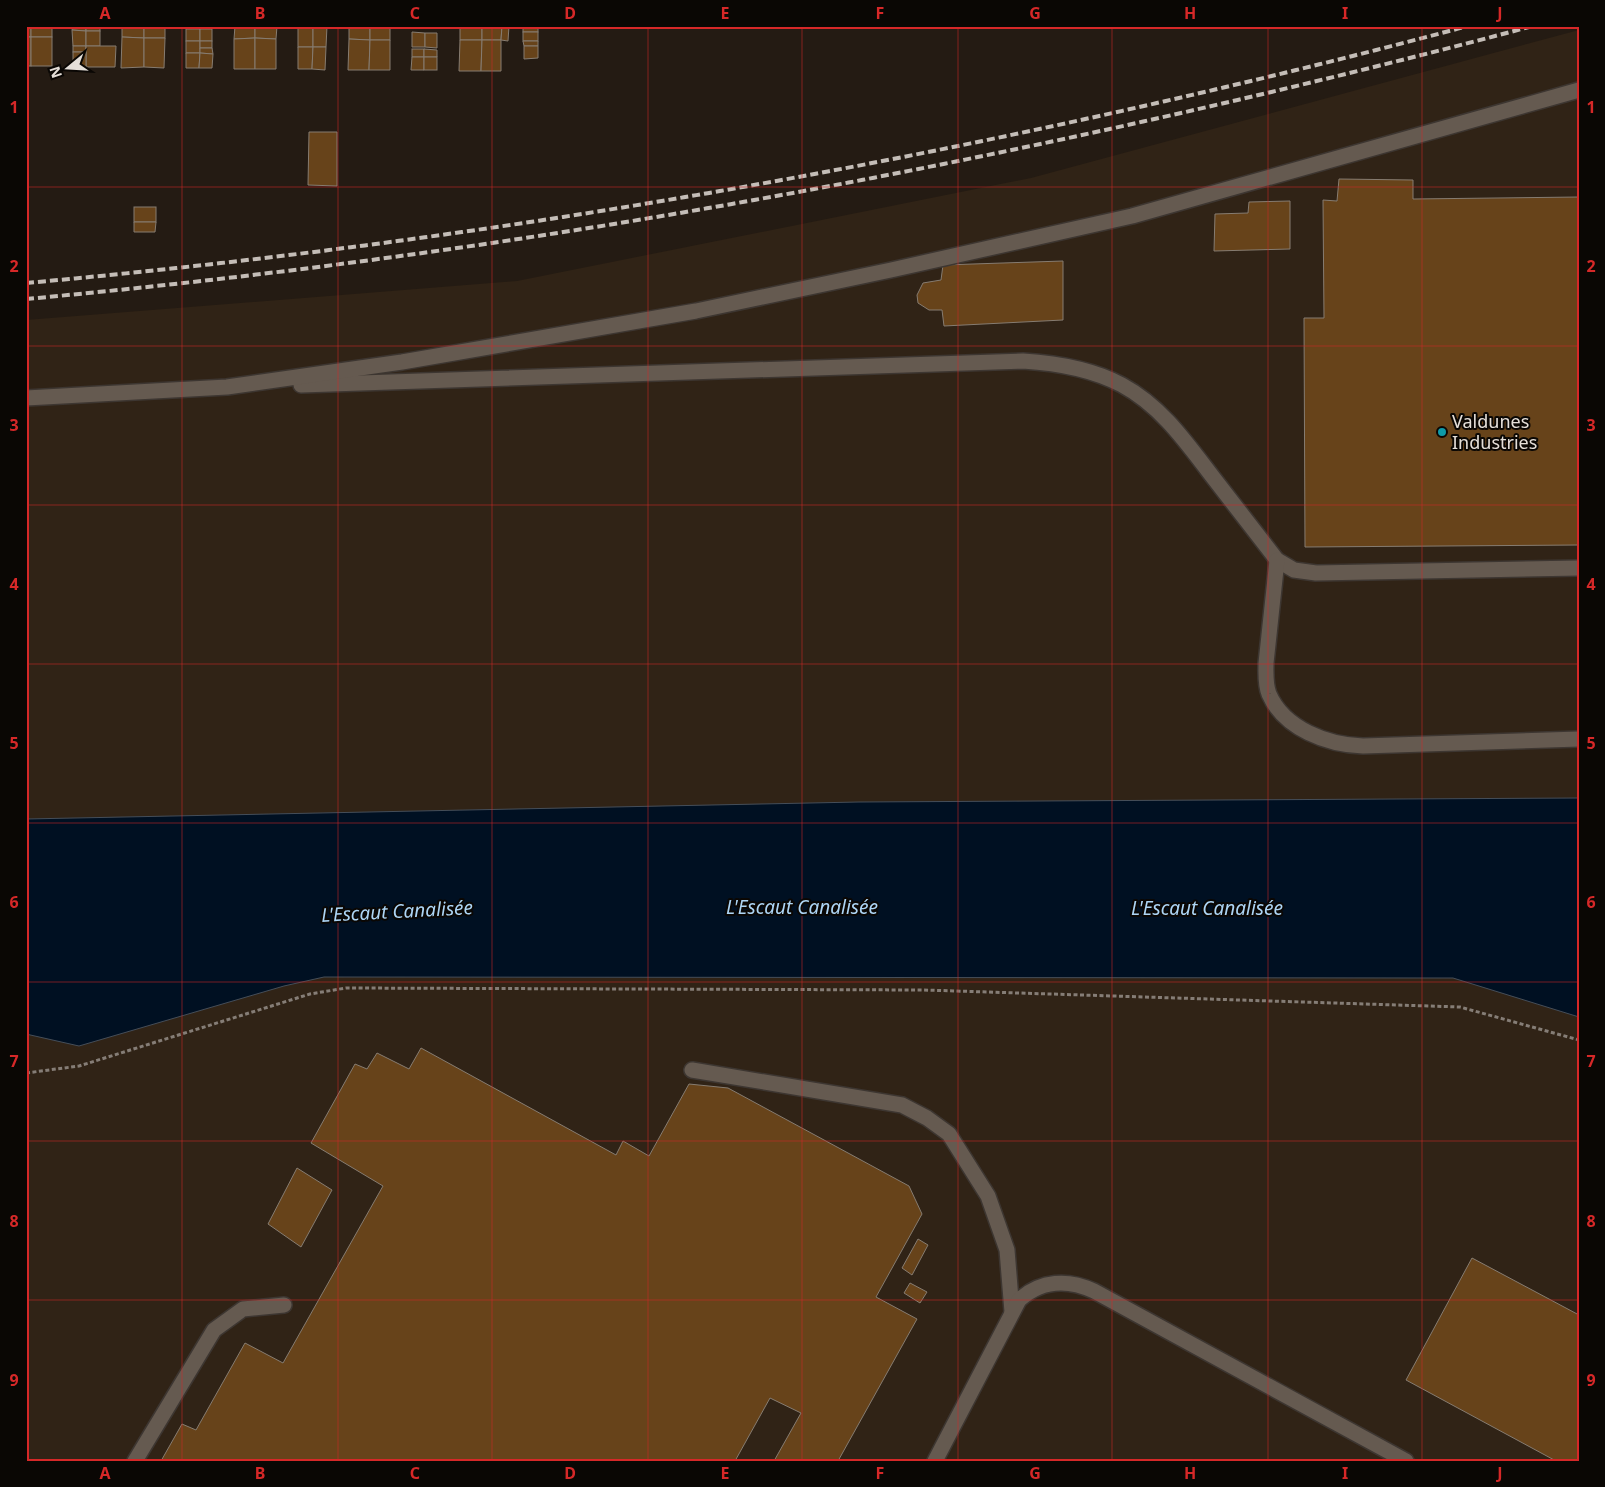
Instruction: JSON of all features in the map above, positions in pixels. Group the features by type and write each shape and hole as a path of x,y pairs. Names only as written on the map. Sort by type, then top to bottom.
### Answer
{"lane":[{"path":"227,387 402,362 687,313 891,270 1132,216 1579,90"},
{"path":"26,398 227,387 1014,361 1060,365 1121,384 1158,410 1176,430 1277,560 1294,570 1305,572 1579,568"},
{"path":"1277,560 1266,663 1266,680 1270,694 1279,708 1304,730 1332,742 1363,746 1579,739"},
{"path":"692,1070 902,1105 927,1118 949,1134 988,1196 1004,1241 1007,1250 1012,1312"},
{"path":"935,1461 1019,1300 1028,1292 1054,1282 1080,1284 1406,1461"},
{"path":"135,1461 214,1330 243,1309 284,1305"}],"path":[{"path":"26,1073 79,1066 310,994 346,988 924,990 1460,1007 1579,1040"}],"shaded area":[{"path":"1579,30 1579,1461 26,1461 26,320 517,281 1031,178"}],"water":[{"name":"L'Escaut Canalisée","path":"1579,798 1579,1017 1453,978 324,977 284,986 79,1046 26,1034 26,819 859,802"}],"building":[{"path":"26,26 31,26 31,37 26,37"},
{"path":"31,26 52,26 52,37 31,37"},
{"path":"73,26 86,26 86,31 72,30"},
{"path":"86,26 100,26 100,31 86,31"},
{"path":"122,26 144,26 144,38 122,37"},
{"path":"144,26 165,26 165,38 144,38"},
{"path":"235,26 255,26 255,38 234,39"},
{"path":"255,26 277,26 276,39 255,38"},
{"path":"298,26 313,26 313,47 298,47"},
{"path":"313,26 327,26 326,47 313,47"},
{"path":"349,26 370,26 370,40 349,39"},
{"path":"370,26 390,26 390,40 370,40"},
{"path":"460,26 482,26 482,40 460,40"},
{"path":"482,26 502,26 501,40 482,40"},
{"path":"502,26 509,26 508,41 501,40"},
{"path":"523,26 538,26 538,32 523,32"},
{"path":"186,29 200,29 200,41 186,41"},
{"path":"200,29 212,29 212,41 200,41"},
{"path":"72,30 86,31 86,46 73,46"},
{"path":"86,31 100,31 100,46 86,46"},
{"path":"412,32 425,33 425,47 412,47"},
{"path":"523,32 538,32 538,41 523,41"},
{"path":"425,33 437,33 437,48 425,47"},
{"path":"26,37 31,37 31,66 26,66"},
{"path":"31,37 52,37 52,66 31,66"},
{"path":"122,37 144,38 144,67 121,68"},
{"path":"144,38 165,38 164,68 144,67"},
{"path":"255,38 255,69 234,69 234,39"},
{"path":"255,38 276,39 276,69 255,69"},
{"path":"349,39 370,40 369,70 348,70"},
{"path":"370,40 390,40 390,70 369,70"},
{"path":"460,40 482,40 481,71 459,71"},
{"path":"482,40 501,40 501,71 481,71"},
{"path":"186,41 200,41 200,53 186,53"},
{"path":"200,41 212,41 212,48 200,48"},
{"path":"523,41 538,41 538,46 524,46"},
{"path":"73,46 86,46 86,52 73,52"},
{"path":"86,46 116,46 115,67 86,67"},
{"path":"524,46 538,46 538,58 524,59"},
{"path":"298,47 313,47 312,69 298,69"},
{"path":"313,47 326,47 325,70 312,69"},
{"path":"200,48 212,48 213,54 200,53"},
{"path":"412,49 424,49 424,57 412,57"},
{"path":"424,49 437,50 437,57 424,57"},
{"path":"73,52 86,52 86,67 73,67"},
{"path":"186,53 200,53 199,68 186,68"},
{"path":"200,53 213,54 212,68 199,68"},
{"path":"412,57 424,57 424,70 411,70"},
{"path":"424,57 437,57 437,70 424,70"},
{"path":"309,132 337,132 337,186 308,185"},
{"name":"Valdunes Industries","path":"1339,179 1413,180 1413,199 1579,197 1579,545 1305,547 1304,318 1324,318 1323,200 1337,201"},
{"path":"1290,201 1290,249 1214,251 1215,214 1248,213 1249,202"},
{"path":"134,207 156,207 156,222 134,222"},
{"path":"134,222 156,222 155,232 134,232"},
{"path":"1063,261 1063,320 944,326 942,310 929,310 918,303 917,295 923,283 941,280 943,265"},
{"path":"421,1048 616,1155 623,1141 649,1156 689,1084 728,1088 909,1186 922,1214 876,1297 917,1319 838,1461 774,1461 801,1413 770,1398 735,1461 161,1461 182,1424 196,1430 245,1343 283,1363 383,1186 311,1143 355,1064 367,1069 377,1053 409,1069"},
{"path":"297,1168 332,1190 301,1247 268,1224"},
{"path":"918,1239 928,1245 912,1275 902,1268"},
{"path":"1472,1258 1579,1315 1579,1461 1556,1461 1406,1380"},
{"path":"910,1283 927,1292 920,1303 904,1293"}],"railway":[{"path":"26,283 390,242 572,216 753,185 933,151 1112,113 1468,26"},
{"path":"26,299 217,279 407,255 597,227 785,194 973,158 1160,118 1347,74 1533,26"}],"place":[{"name":"Valdunes Industries","path":"1442,432"}]}
